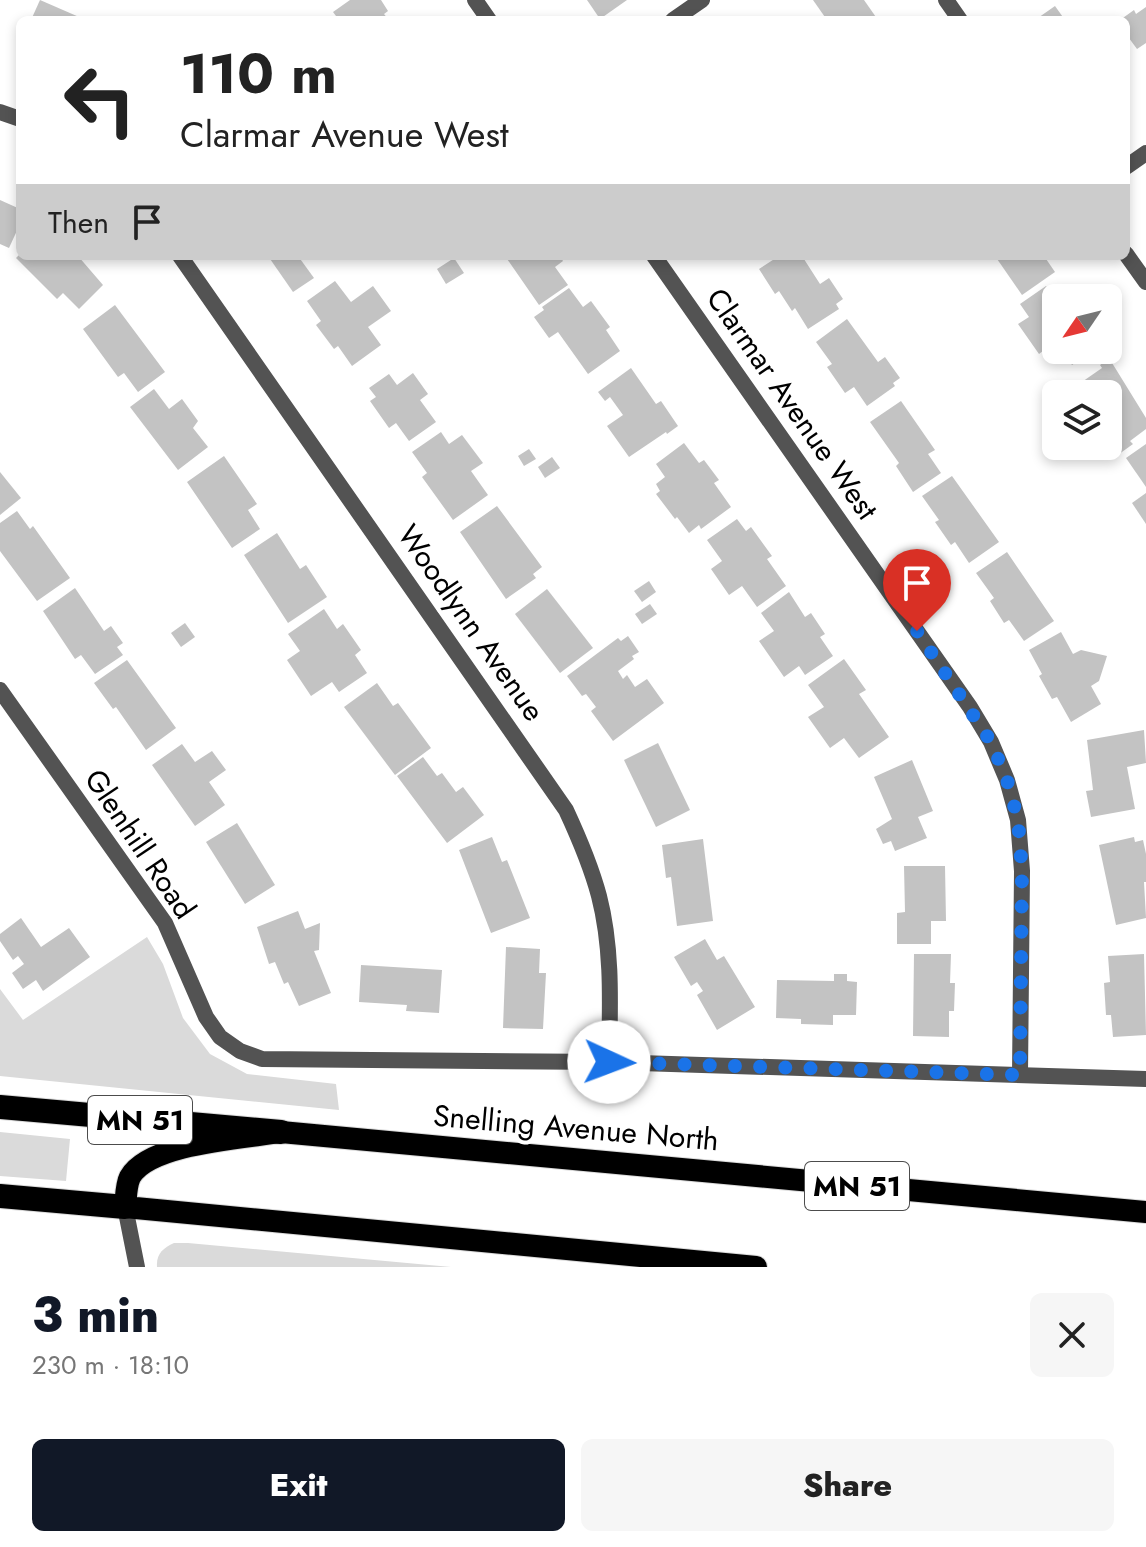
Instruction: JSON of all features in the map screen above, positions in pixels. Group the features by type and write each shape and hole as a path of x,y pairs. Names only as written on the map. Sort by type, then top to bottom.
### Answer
{"highway":[{"name":"Snelling Avenue North","path":"0,1107 1146,1212"},
{"path":"125,1207 129,1178 142,1163 180,1147 281,1132"},
{"path":"0,1196 756,1267"}],"street":[{"path":"679,16 702,0"},
{"name":"Woodlynn Avenue","path":"183,260 566,810 586,854 607,943 609,1062"},
{"name":"Clarmar Avenue West","path":"657,260 961,694 991,742 1007,780 1014,807 1021,859 1020,1075"},
{"path":"1130,260 1146,282"},
{"name":"Glenhill Road","path":"0,690 165,923 206,1017 220,1037 240,1051 262,1059 609,1062"},
{"path":"609,1062 1146,1079"},
{"path":"125,1207 137,1267"}],"shaded area":[{"path":"147,937 163,964 183,1018 210,1054 247,1074 336,1084 339,1110 0,1076 0,989 23,1020"},
{"path":"0,1132 70,1139 66,1181 0,1176"},
{"path":"174,1243 451,1267 157,1267 161,1252"}],"building":[{"path":"40,0 77,16 33,16"},
{"path":"350,0 381,0 388,11 386,16 336,16 333,12"},
{"path":"587,0 627,0 604,16 598,16"},
{"path":"813,0 864,0 875,16 824,16"},
{"path":"1055,6 1062,16 1041,16"},
{"path":"1146,7 1146,43 1137,49 1130,39 1130,16 1126,16 1134,10 1136,14"},
{"path":"0,200 16,207 16,233 9,248 0,244"},
{"path":"18,260 81,260 103,285 79,309 63,293 57,299"},
{"path":"271,260 301,260 314,278 293,292"},
{"path":"455,260 464,273 446,284 437,269"},
{"path":"508,260 562,260 555,267 568,285 539,305"},
{"path":"773,260 805,260 820,284 829,278 843,299 836,304 839,309 808,329 795,308 792,311 779,291 775,294 759,269"},
{"path":"998,260 1047,260 1055,272 1022,295"},
{"path":"335,281 351,302 373,286 391,311 368,327 381,345 352,366 338,346 334,349 316,325 321,321 307,301"},
{"path":"569,288 583,307 591,301 610,327 606,330 620,351 588,374 558,332 549,338 534,317 544,310 542,307"},
{"path":"1042,289 1042,352 1039,354 1018,324 1029,317 1020,304"},
{"path":"115,305 165,372 138,392 124,373 118,377 83,329"},
{"path":"847,319 878,362 885,357 900,378 893,383 895,386 867,406 854,387 845,393 827,367 832,364 816,342"},
{"path":"1113,364 1146,418 1146,429 1122,452 1122,380 1085,380 1102,368 1100,365"},
{"path":"631,368 656,404 661,401 678,426 629,457 607,426 623,415 610,397 605,401 598,392"},
{"path":"413,373 428,394 420,400 436,422 409,441 396,423 389,428 370,401 376,397 369,388 389,374 397,385"},
{"path":"154,389 169,409 182,399 198,421 193,428 208,447 178,470 130,407"},
{"path":"901,401 935,450 928,454 941,473 913,492 896,466 899,463 870,422"},
{"path":"441,432 449,444 462,435 483,463 471,471 488,495 453,520 422,477 427,473 412,452"},
{"path":"684,443 699,463 704,460 719,480 714,483 731,507 701,529 699,525 689,533 656,494 660,491 656,484 665,477 656,464"},
{"path":"1146,444 1146,487 1126,458"},
{"path":"529,449 536,459 524,466 518,456"},
{"path":"224,456 257,504 248,510 260,529 232,548 187,482"},
{"path":"552,457 560,468 545,478 538,467"},
{"path":"0,472 21,498 0,515"},
{"path":"952,476 999,542 969,563 955,542 951,545 935,522 939,520 922,496"},
{"path":"1146,493 1146,524 1132,503"},
{"path":"497,506 542,567 533,574 536,578 506,599 460,532"},
{"path":"17,511 30,529 33,526 70,578 37,601 0,551 0,523"},
{"path":"737,519 746,531 751,527 772,556 767,559 786,586 757,607 742,586 729,595 711,569 722,561 707,540"},
{"path":"277,533 300,569 306,565 327,597 288,623 244,555"},
{"path":"1007,552 1054,621 1024,641 1009,620 1004,623 990,601 994,598 976,573"},
{"path":"649,581 656,592 642,602 634,591"},
{"path":"75,588 104,631 111,626 123,643 117,647 123,655 95,674 81,655 75,659 43,611"},
{"path":"547,589 593,648 560,673 515,614"},
{"path":"789,592 805,617 811,613 825,634 820,637 833,656 805,675 799,666 784,677 759,641 774,631 761,613"},
{"path":"650,604 657,614 642,624 635,614"},
{"path":"324,609 337,629 343,624 361,650 355,655 367,673 339,692 332,682 311,696 287,660 300,651 288,634"},
{"path":"185,623 195,637 181,647 171,633"},
{"path":"1061,632 1073,654 1081,650 1107,656 1099,681 1091,686 1101,704 1071,722 1057,697 1052,699 1029,650"},
{"path":"628,636 639,652 618,671 623,679 627,675 635,687 647,679 664,703 613,741 591,711 596,707 586,694 582,696 567,676 618,638 621,641"},
{"path":"844,659 866,690 859,694 889,737 859,758 844,738 830,748 808,717 824,707 808,685"},
{"path":"127,660 176,728 146,750 116,707 113,709 94,683"},
{"path":"377,683 393,706 398,703 431,748 395,775 344,707"},
{"path":"1144,730 1146,763 1127,767 1135,809 1091,817 1086,791 1093,790 1087,740"},
{"path":"658,743 690,810 656,827 624,760"},
{"path":"182,744 195,762 212,751 226,770 209,782 225,805 195,826 152,765"},
{"path":"423,757 437,776 442,773 456,792 463,787 484,815 447,843 397,776"},
{"path":"912,760 933,811 918,817 927,838 895,851 891,841 883,844 876,829 892,819 874,777"},
{"path":"237,823 275,885 245,904 206,842"},
{"path":"492,837 502,862 507,860 530,918 491,933 459,850"},
{"path":"1134,837 1135,842 1143,840 1146,854 1146,918 1116,925 1099,845"},
{"path":"703,839 713,921 677,926 671,877 666,878 662,845"},
{"path":"904,866 945,866 946,921 931,921 931,944 897,944 897,913 905,912"},
{"path":"298,911 305,929 320,923 319,950 314,951 331,993 299,1006 288,982 284,984 275,962 269,964 257,927"},
{"path":"21,918 41,947 69,928 90,957 43,991 36,980 23,989 12,973 24,964 18,956 13,960 0,941 0,934"},
{"path":"705,939 717,960 724,956 755,1007 717,1030 697,995 703,991 697,982 691,986 674,957"},
{"path":"506,947 540,949 539,973 546,973 543,1029 503,1028"},
{"path":"914,954 951,954 950,983 955,983 954,1011 949,1011 949,1037 913,1036"},
{"path":"1144,954 1146,1035 1113,1037 1111,1015 1106,1015 1104,983 1110,982 1108,956"},
{"path":"361,965 442,970 439,1013 406,1011 407,1005 359,1002"},
{"path":"834,974 847,974 847,981 857,982 856,1015 833,1015 833,1025 801,1024 801,1019 776,1018 777,980 834,981"}],"route":[{"path":"609,1062 1020,1075 1022,871 1018,820 1007,780 991,742 917,631"}]}
